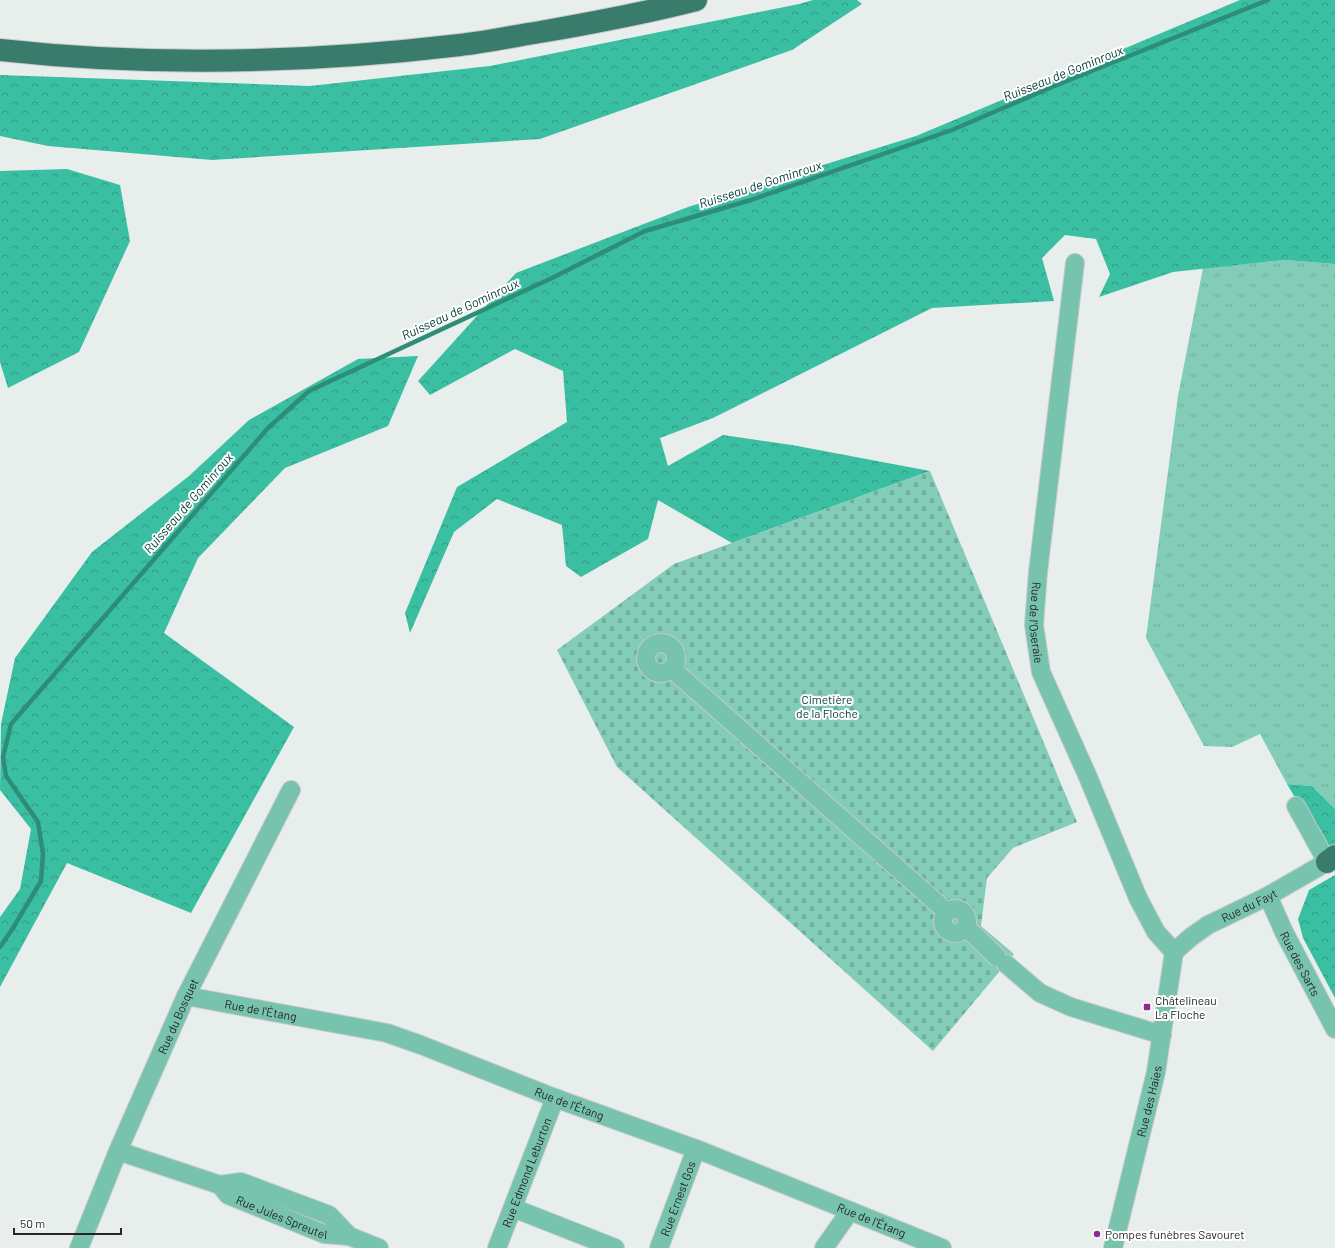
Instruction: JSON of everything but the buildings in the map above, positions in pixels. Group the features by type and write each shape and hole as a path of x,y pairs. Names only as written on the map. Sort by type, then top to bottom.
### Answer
{"highway":[{"path":"0,50 58,57 144,61 252,61 369,54 470,44 583,24 665,8 696,0"}],"street":[{"name":"Rue de l'Oseraie","path":"1075,263 1039,564 1034,624 1041,672 1088,777 1138,898 1156,932 1174,952"},
{"path":"672,669 947,912 951,909 957,908 962,910 968,918 966,927 1001,961 1040,993 1071,1007 1162,1035"},
{"name":"Rue du Bosquet","path":"79,1248 118,1151 186,996 291,790"},
{"path":"1296,806 1332,860"},
{"name":"Rue du Fayt","path":"1174,952 1191,937 1208,926 1268,896 1332,860"},
{"name":"Rue des Sarts","path":"1268,896 1284,932 1335,1029"},
{"name":"Rue des Haies","path":"1113,1248 1156,1072 1174,952"},
{"name":"Rue de l'Étang","path":"186,996 387,1033 556,1098 696,1149 942,1248"},
{"name":"Rue Edmond Leburton","path":"497,1248 556,1098"},
{"name":"Rue Ernest Gos","path":"659,1248 696,1149"},
{"name":"Rue Jules Spreutel","path":"118,1151 220,1185 228,1195 324,1234 349,1236 379,1248"},
{"path":"513,1208 615,1248"},
{"path":"824,1248 850,1210"}],"green space":[{"path":"813,0 857,0 862,4 792,50 540,139 212,160 48,146 0,136 0,75 310,86 490,66"},
{"path":"1240,0 1335,0 1335,264 1284,260 1173,272 1099,297 1110,274 1096,239 1065,235 1042,258 1054,301 932,308 713,418 660,438 668,466 723,435 792,445 930,471 732,543 658,500 648,539 581,577 566,566 562,525 497,499 454,532 410,633 405,613 457,487 567,422 563,371 515,349 430,395 418,381 516,273 688,207 916,136"},
{"path":"67,169 120,185 130,241 79,352 8,388 0,362 0,171"},
{"path":"1284,260 1335,264 1335,809 1312,786 1287,784 1260,734 1232,747 1204,746 1146,638 1178,396 1203,268"},
{"path":"418,356 388,426 285,468 198,558 164,633 294,727 191,913 67,863 0,987 0,917 20,889 31,829 0,790 1,724 15,658 92,552 189,476 249,420 358,359"},
{"name":"Cimetière de la Floche","path":"930,471 1077,822 1013,848 987,878 981,926 1014,954 933,1051 617,767 557,650 674,564"},
{"path":"1287,784 1312,786 1335,809 1335,844 1326,850"},
{"path":"1335,875 1335,998 1303,938 1298,919 1309,890"}],"waterway":[{"name":"Ruisseau de Gominroux","path":"0,947 41,881 43,854 38,822 6,776 3,757 11,724 268,428 309,391 554,277 645,231 751,200 952,130 1052,87 1268,0"}],"place":[{"name":"Châtelineau La Floche","path":"1147,1007"},
{"name":"Pompes funèbres Savouret","path":"1097,1234"}]}
